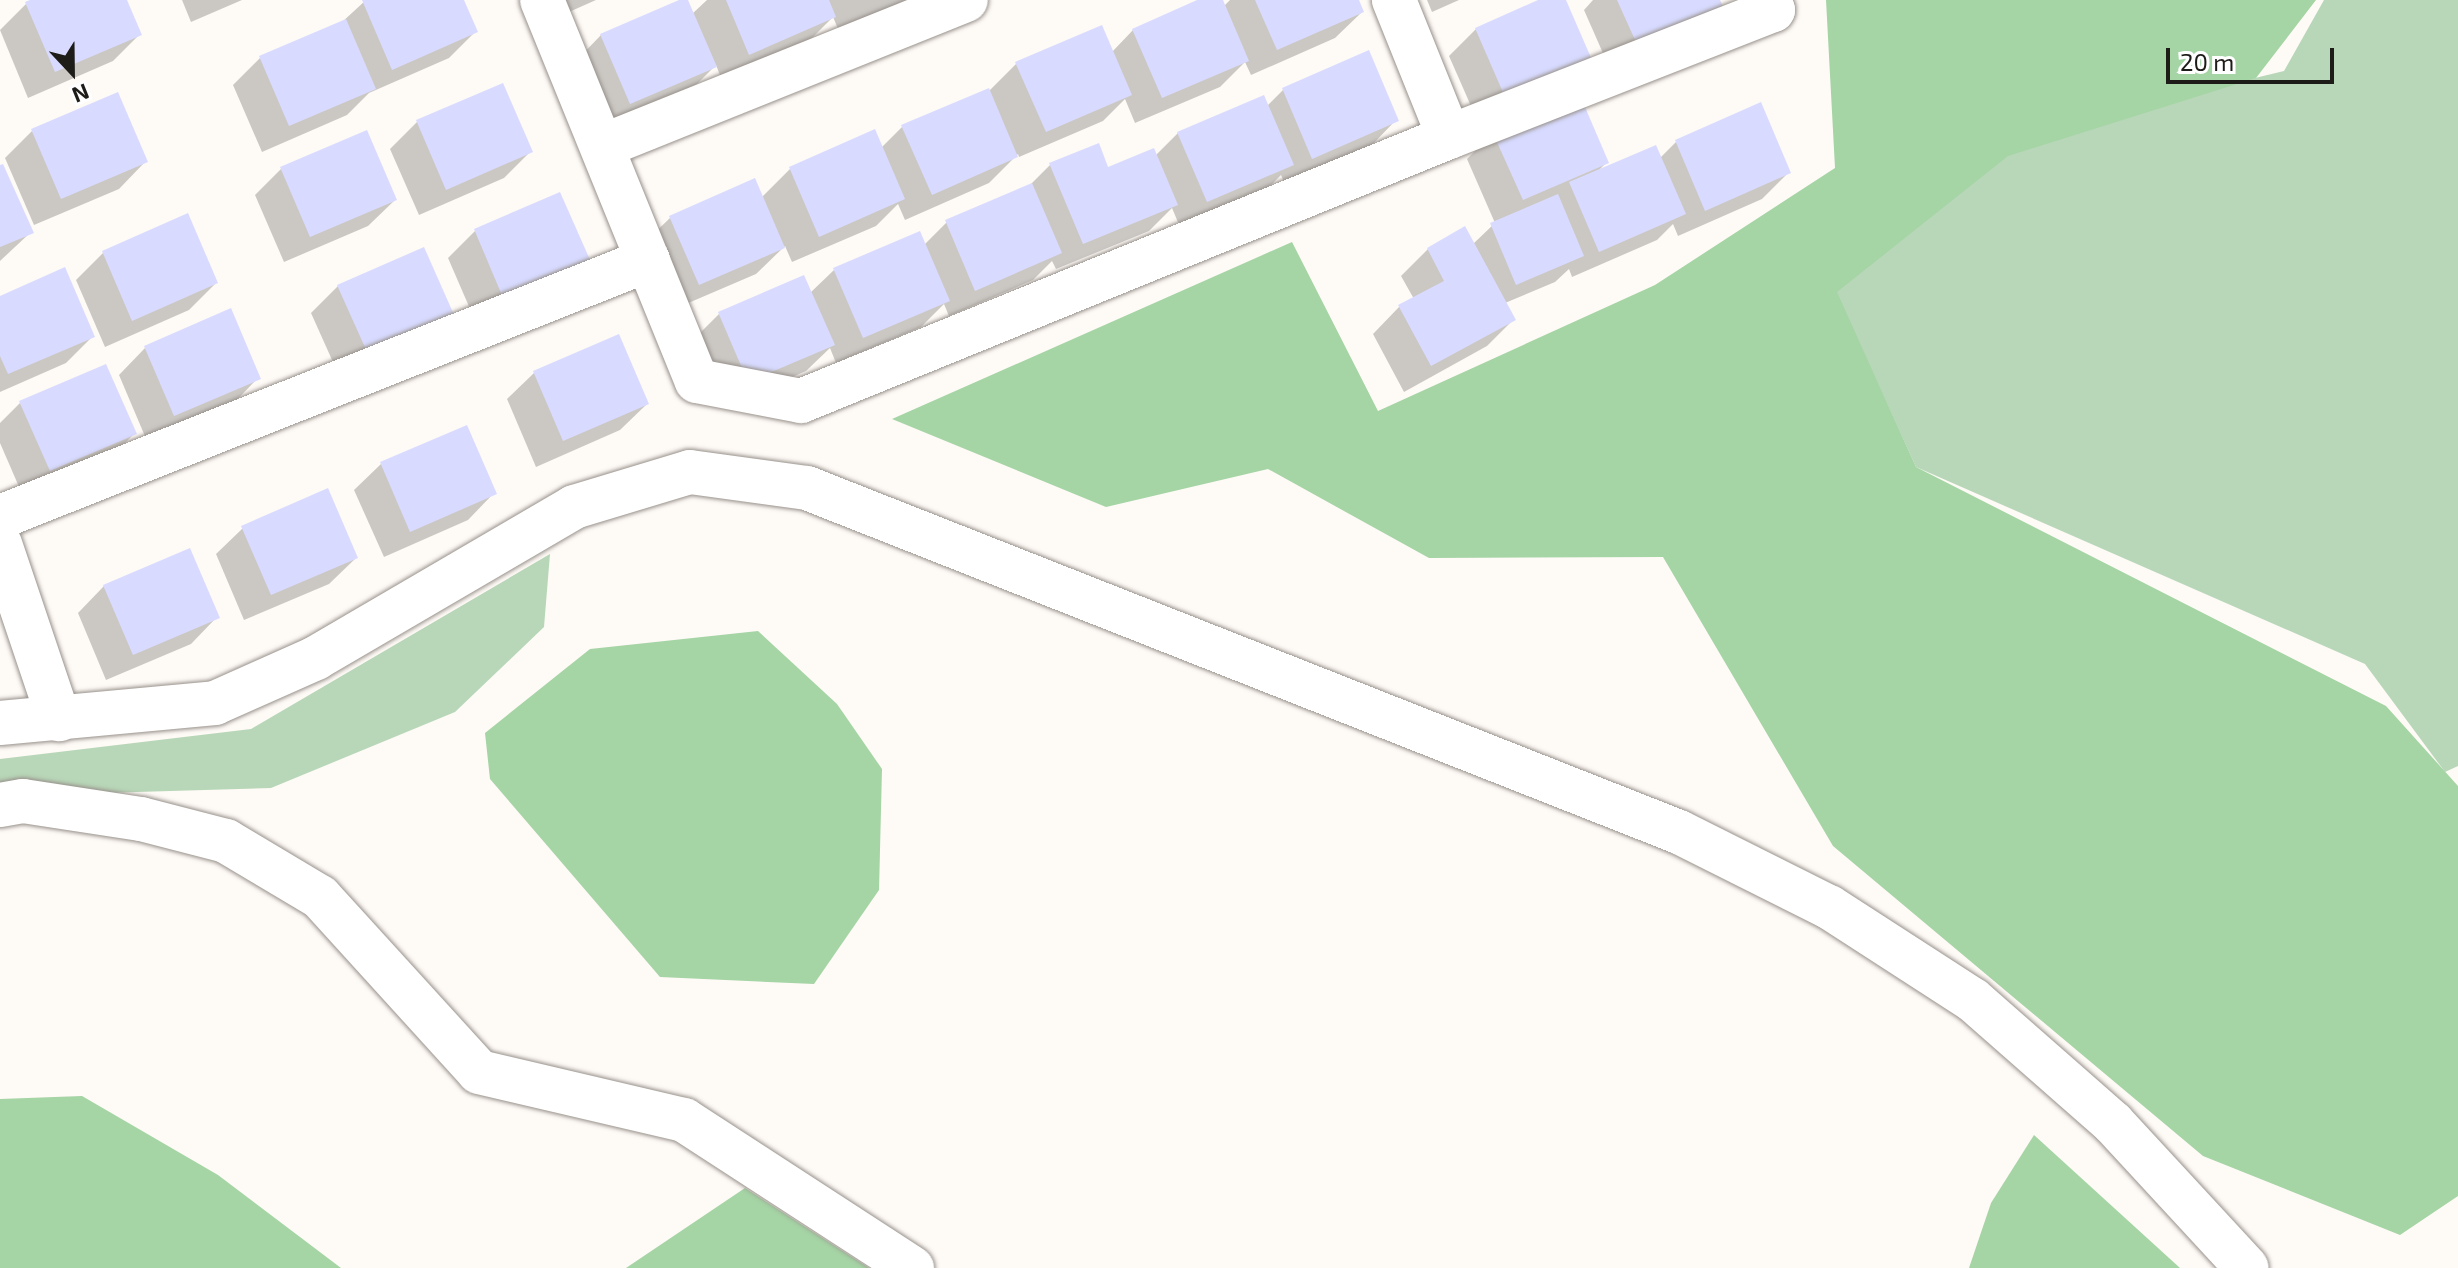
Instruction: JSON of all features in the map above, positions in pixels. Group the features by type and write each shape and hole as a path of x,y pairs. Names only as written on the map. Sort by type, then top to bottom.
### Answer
{"street":[{"path":"542,0 697,381 801,401 1449,137 1773,10 1769,0"},
{"path":"603,146 966,0"},
{"path":"1394,0 1449,137"},
{"path":"0,517 648,260"},
{"path":"0,723 215,703 316,658 574,507 690,472 807,488 1679,832 1829,907 1973,1000 2113,1123 2247,1268"},
{"path":"0,544 59,719"},
{"path":"0,805 23,801 141,819 226,841 320,897 479,1072 684,1120 912,1268"}],"green space":[{"path":"1826,0 2316,0 2256,78 2008,156 1837,292 1916,467 2386,706 2458,786 2458,1196 2400,1235 2203,1156 1833,846 1663,557 1429,558 1268,469 1106,507 892,419 1292,242 1378,411 1655,285 1835,168"},
{"path":"2324,0 2458,0 2458,766 2445,772 2365,664 1916,467 1836,292 2014,136 2284,71"},
{"path":"550,554 544,627 455,712 271,788 0,796 0,759 251,729"},
{"path":"758,631 837,704 882,769 879,890 814,984 660,977 490,779 485,733 590,649"},
{"path":"82,1096 218,1175 341,1268 0,1268 0,1099"},
{"path":"2034,1135 2180,1268 1969,1268 1991,1203"},
{"path":"745,1188 869,1268 626,1268"}],"building":[{"path":"127,0 142,35 55,72 25,2"},
{"path":"362,0 464,0 478,32 392,70"},
{"path":"679,0 688,0 717,67 630,104 600,34"},
{"path":"726,0 829,0 836,17 749,55"},
{"path":"1197,0 1223,0 1249,61 1162,98 1132,29"},
{"path":"1255,0 1359,0 1364,12 1277,50"},
{"path":"1538,0 1566,0 1592,60 1505,97 1475,28"},
{"path":"1617,0 1720,0 1726,13 1640,51"},
{"path":"346,19 376,89 289,126 259,56"},
{"path":"1102,25 1132,95 1046,132 1015,62"},
{"path":"1369,50 1399,121 1312,159 1282,88"},
{"path":"503,83 533,152 446,190 416,120"},
{"path":"989,88 1018,157 932,195 901,125"},
{"path":"118,92 148,162 61,199 31,129"},
{"path":"1579,93 1609,163 1523,200 1492,131"},
{"path":"1264,95 1294,165 1207,202 1177,132"},
{"path":"1761,102 1791,173 1705,211 1675,140"},
{"path":"875,129 905,199 819,237 789,167"},
{"path":"367,130 397,200 310,237 280,167"},
{"path":"1099,143 1108,167 1154,148 1178,205 1083,244 1049,163"},
{"path":"1656,145 1686,214 1599,252 1569,182"},
{"path":"3,164 34,233 0,247 0,165"},
{"path":"755,178 785,248 699,285 669,216"},
{"path":"1032,183 1062,253 975,291 945,220"},
{"path":"560,192 591,262 504,300 474,229"},
{"path":"1558,194 1584,256 1516,285 1490,223"},
{"path":"188,213 218,283 132,321 102,251"},
{"path":"1465,226 1516,320 1431,366 1398,305 1444,281 1427,248"},
{"path":"920,231 950,301 863,338 833,268"},
{"path":"424,247 455,317 368,354 337,285"},
{"path":"65,267 95,337 8,374 0,356 0,296"},
{"path":"804,275 835,345 748,382 718,312"},
{"path":"231,308 261,379 174,416 144,346"},
{"path":"619,334 649,404 563,441 533,371"},
{"path":"106,364 137,434 50,471 19,401"},
{"path":"467,425 497,494 410,532 380,462"},
{"path":"328,488 358,558 271,595 241,526"},
{"path":"190,548 220,618 133,655 103,585"}]}
